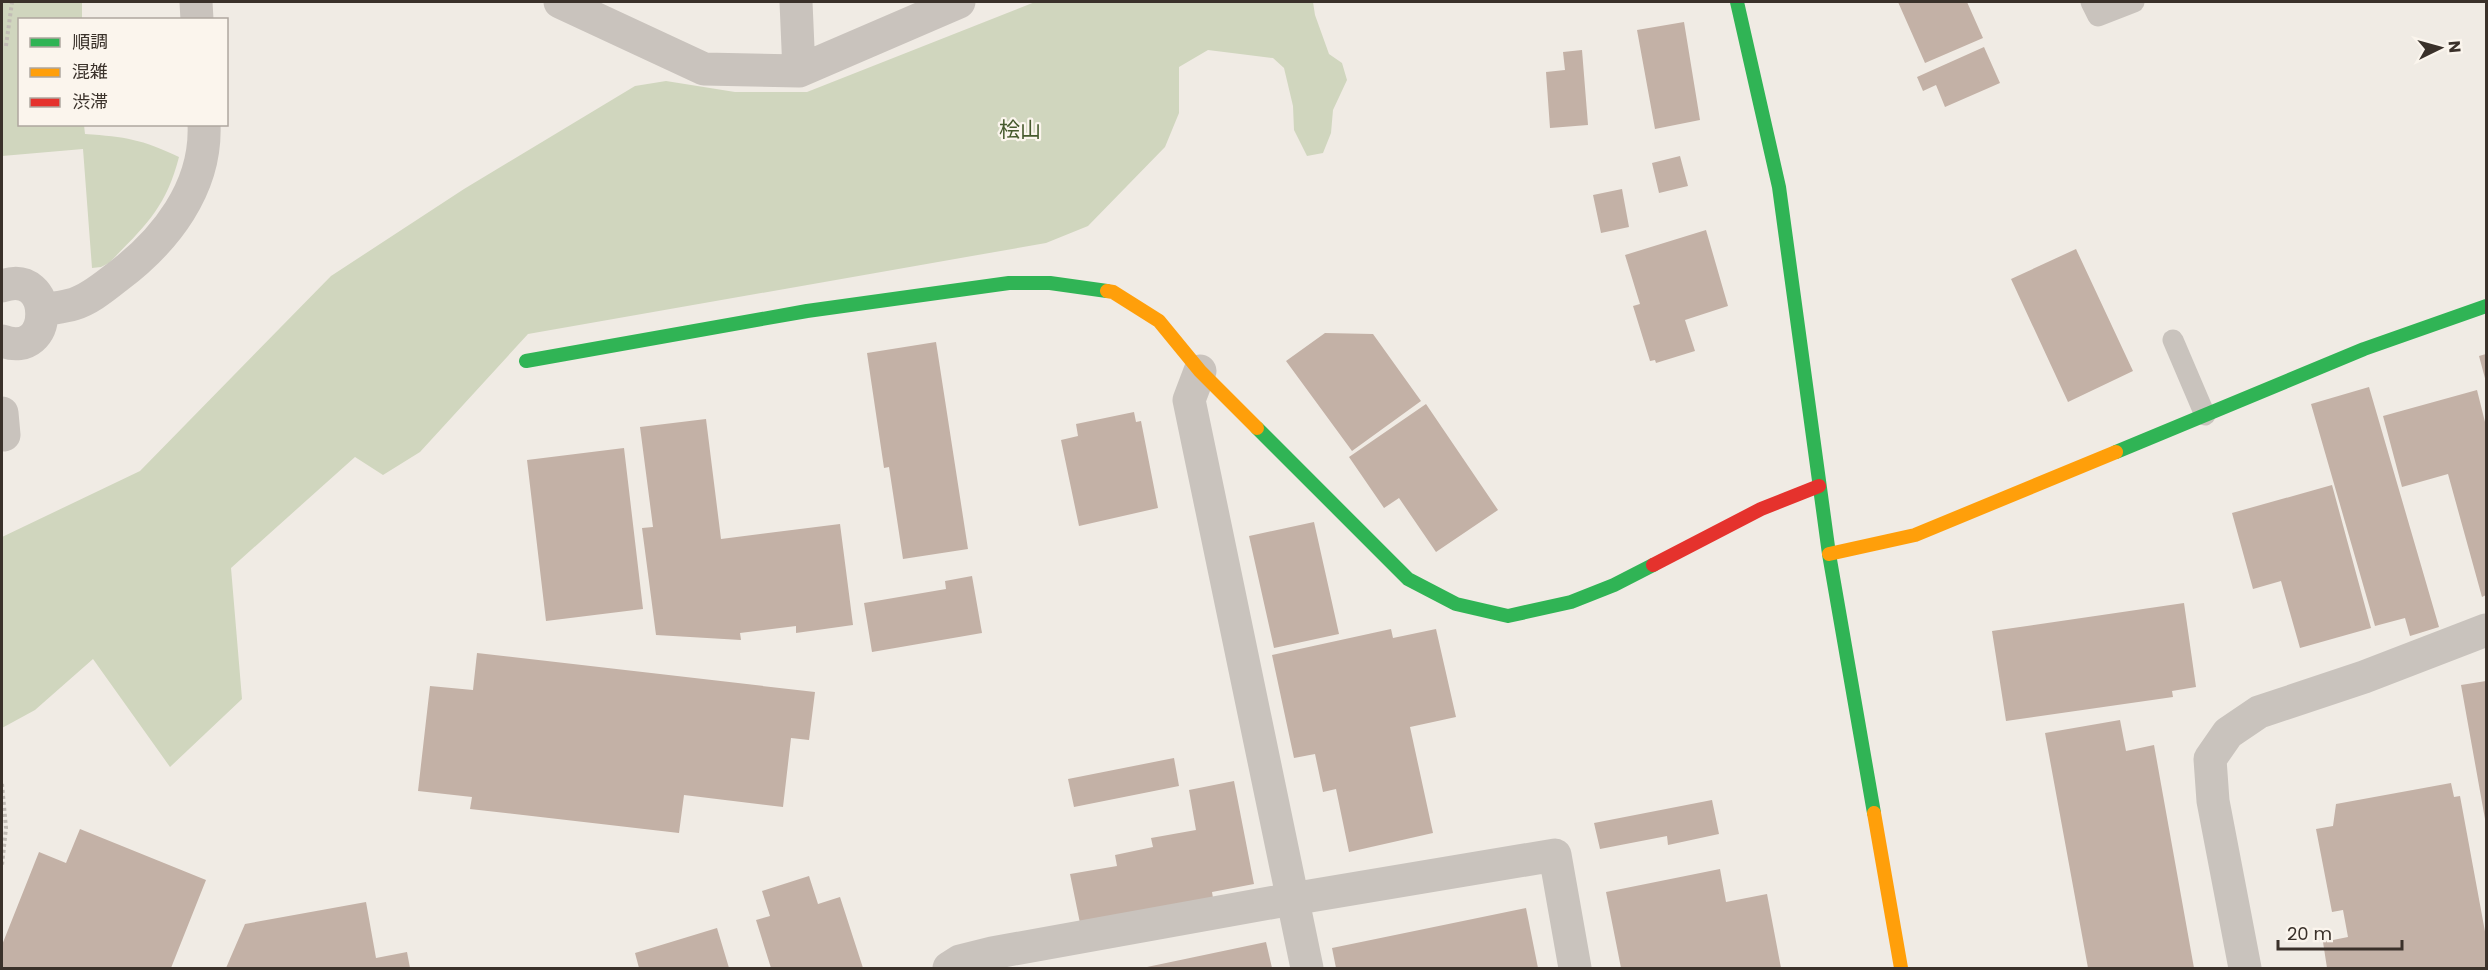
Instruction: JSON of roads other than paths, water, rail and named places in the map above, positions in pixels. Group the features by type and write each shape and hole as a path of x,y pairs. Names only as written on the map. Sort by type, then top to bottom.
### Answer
{"street":[{"path":"196,2 197,18"},
{"path":"560,2 704,69 799,71 959,2"},
{"path":"796,2 799,71"},
{"path":"1737,2 1779,187 1819,486 1901,969"},
{"path":"43,310 75,304 94,295 143,257 167,230 188,195 203,159 204,126"},
{"path":"2,286 12,283 27,287 37,296 43,310 40,325 31,337 16,343 2,341"},
{"path":"526,361 807,311 1009,283 1050,283 1113,292 1159,321 1200,371 1408,579 1455,604 1508,616 1571,602 1614,585 1761,509 1819,486"},
{"path":"1830,554 1915,535 2364,349 2487,306"},
{"path":"1200,371 1189,400 1307,969"},
{"path":"2245,969 2213,801 2210,759 2228,733 2259,712 2364,677 2487,630"},
{"path":"949,969 960,961 992,953 1292,899 1556,855 1575,969"}],"lane":[{"path":"2091,2 2098,16 2134,2"},
{"path":"2173,340 2205,415"}],"park label":[{"name":"桧山","path":"1020,130"}]}
